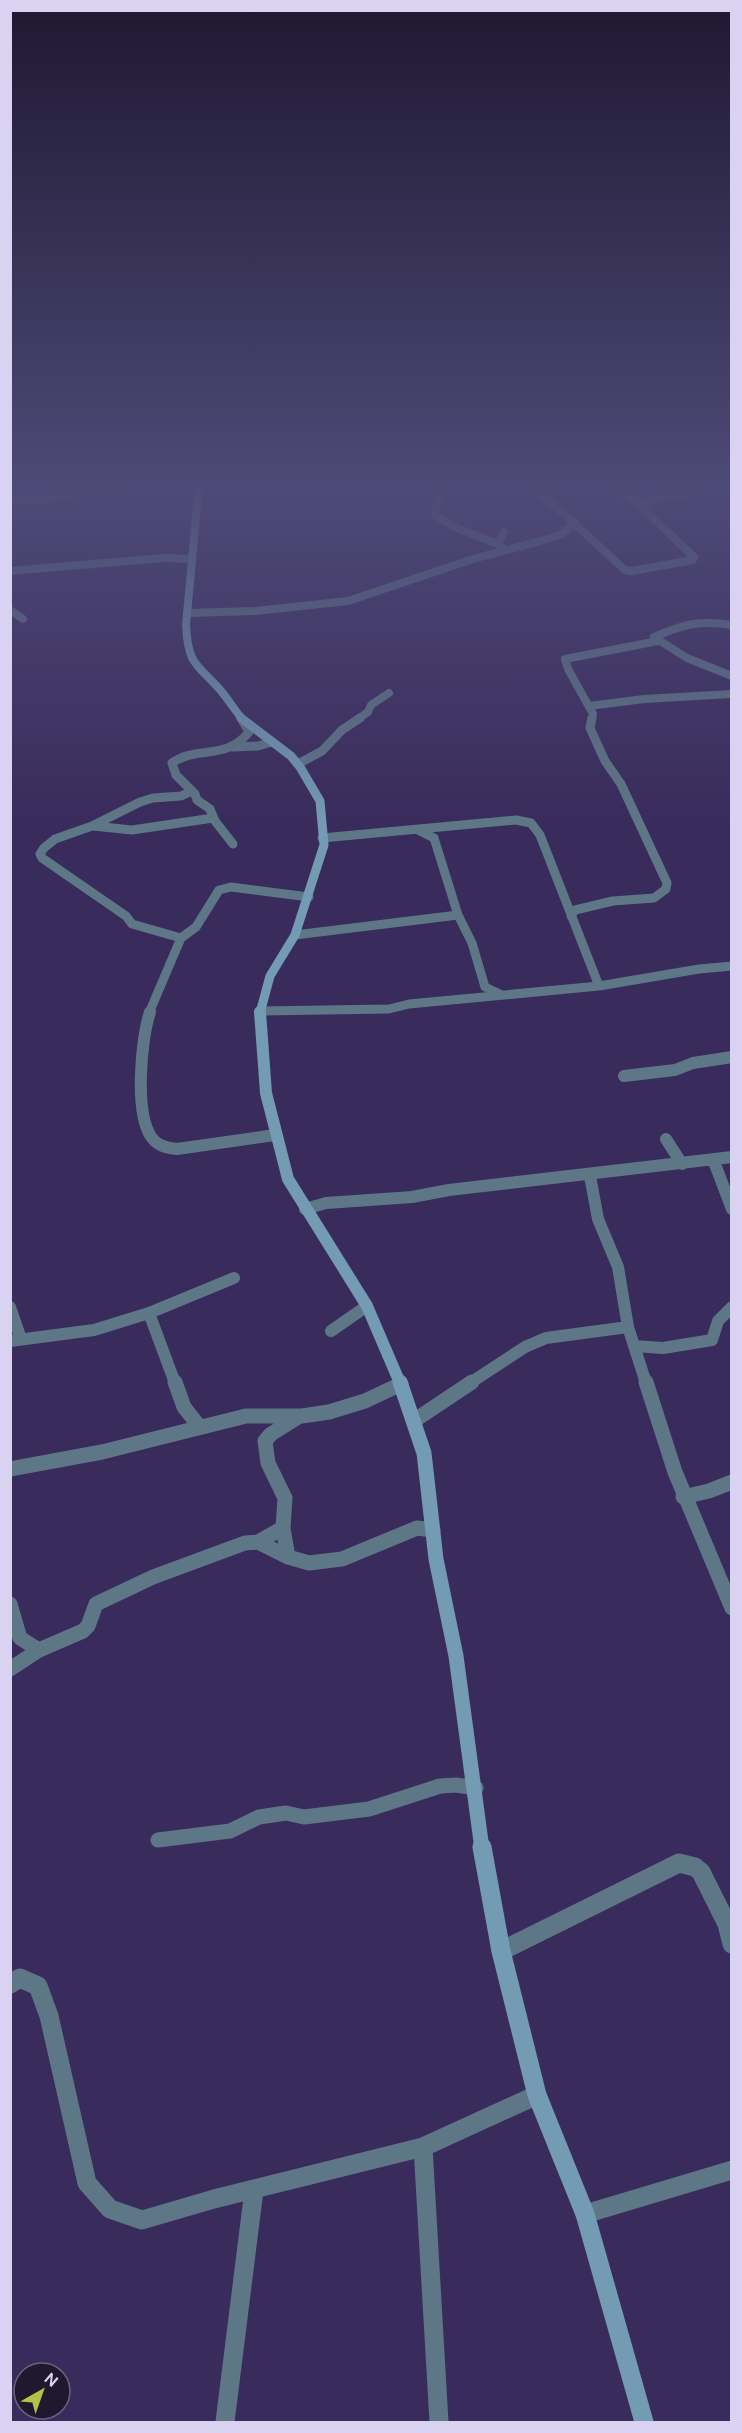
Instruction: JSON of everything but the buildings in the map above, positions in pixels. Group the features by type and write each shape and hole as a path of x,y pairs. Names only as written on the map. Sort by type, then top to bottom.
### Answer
{"street":[{"path":"190,598 186,636 192,661 222,692 253,730 291,756 320,801 324,845 295,935 270,976 260,1017 266,1094 288,1179 367,1306 415,1420 428,1473 436,1559 456,1656 476,1788 485,1870 501,1951 537,2095 585,2214 644,2422"},
{"path":"188,613 255,610 348,601 358,598"},
{"path":"10,610 23,619"},
{"path":"732,625 706,621 692,626 684,624 654,636 658,641 687,658 732,676"},
{"path":"571,916 575,910 591,906 654,898 667,887 632,805 605,761 590,729 592,714 568,669 565,658 621,650 658,641"},
{"path":"298,764 322,751 342,730 368,712 371,705 388,693"},
{"path":"589,706 633,700 732,694"},
{"path":"232,747 248,734 240,716"},
{"path":"233,844 213,818 210,809 197,801 192,791 176,775 172,767 174,760 232,747 258,746 272,742"},
{"path":"42,858 41,850 50,842 93,826 144,800 179,797 192,791"},
{"path":"93,826 132,830 213,818"},
{"path":"322,838 516,820 534,825 540,835 599,986"},
{"path":"433,836 440,827"},
{"path":"414,830 433,836"},
{"path":"433,836 459,915 472,943 485,987 491,992 505,996"},
{"path":"29,854 42,858 77,880 126,916 132,924 181,938"},
{"path":"275,1135 177,1149 166,1148 150,1135 143,1098 143,1053 148,1017 181,938 195,927 214,896 224,888 309,897"},
{"path":"295,935 459,915"},
{"path":"260,1017 282,1011 389,1009 409,1004 599,986 699,969 732,966"},
{"path":"578,988 589,981 594,973"},
{"path":"624,1076 675,1070 693,1063 732,1057"},
{"path":"666,1139 682,1164"},
{"path":"305,1209 326,1203 412,1197 449,1190 590,1176 732,1157"},
{"path":"713,1159 732,1209"},
{"path":"590,1176 598,1219 618,1267 628,1327 683,1497 732,1608"},
{"path":"10,1307 16,1340 94,1330 149,1312 234,1278"},
{"path":"331,1331 367,1306"},
{"path":"634,1346 663,1348 712,1340 718,1321 732,1307"},
{"path":"149,1312 184,1407 198,1425"},
{"path":"415,1420 525,1347 546,1338 564,1334 628,1327"},
{"path":"10,1469 56,1462 133,1445 198,1425 251,1414 300,1416 345,1410 401,1384"},
{"path":"288,1557 283,1528 285,1498 268,1462 265,1441 271,1434 300,1416"},
{"path":"683,1497 709,1491 732,1482"},
{"path":"10,1669 39,1650 83,1631 88,1626 96,1605 106,1599 163,1574 245,1544 258,1542 283,1528"},
{"path":"258,1542 288,1557 309,1563 342,1559 417,1528 433,1530"},
{"path":"10,1604 19,1638 27,1647 39,1650"},
{"path":"158,1840 231,1831 259,1816 286,1813 304,1817 369,1809 440,1786 456,1785 476,1788"},
{"path":"501,1951 679,1863 695,1867 701,1872 729,1925 732,1944"},
{"path":"10,1984 20,1978 38,1986 49,2016 87,2183 110,2209 142,2220 423,2147 537,2095"},
{"path":"423,2147 439,2422"},
{"path":"585,2214 732,2170"},
{"path":"225,2422 254,2190"}]}
